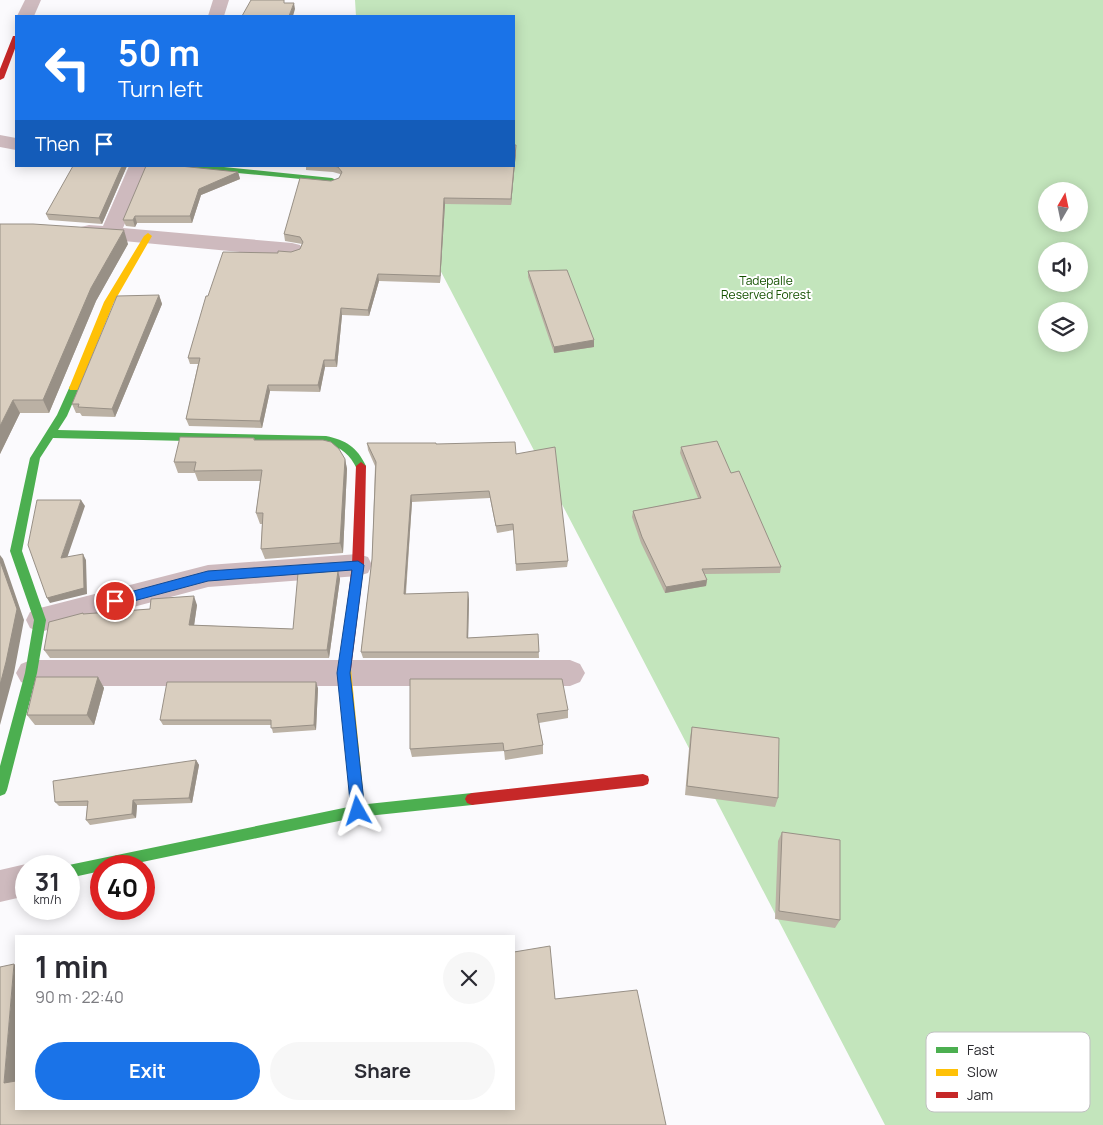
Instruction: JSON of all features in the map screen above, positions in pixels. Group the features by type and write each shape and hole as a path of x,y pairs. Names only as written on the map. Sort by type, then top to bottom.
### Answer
{"street":[{"path":"26,15 33,0"},
{"path":"216,15 221,0"},
{"path":"0,78 11,47"},
{"path":"0,141 15,144"},
{"path":"110,234 139,167"},
{"path":"196,167 332,180"},
{"path":"73,231 148,236 292,250"},
{"path":"0,790 31,673 40,620 16,551 35,458 62,416 110,302 148,236"},
{"path":"52,434 326,440 339,442 356,454 362,469 358,565 344,673 358,811"},
{"path":"40,620 208,576 358,565"},
{"path":"31,673 570,672"},
{"path":"80,869 358,811 643,780"},
{"path":"0,886 15,883"}],"green space":[{"name":"Tadepalle Reserved Forest","path":"355,0 1103,0 1103,1125 885,1125 387,167 515,167 515,15 356,15"}],"building":[{"path":"251,0 284,0 284,3 294,3 289,15 243,15"},
{"path":"72,167 122,167 99,218 46,214"},
{"path":"146,167 190,167 238,172 199,189 190,216 135,216 133,220 123,220"},
{"path":"338,167 514,167 511,199 444,198 440,276 378,274 368,310 341,308 335,360 324,360 318,385 268,385 260,421 186,419 200,358 188,358 206,296 208,296 223,252 278,253 278,251 291,252 300,249 303,242 300,237 284,234 300,178 331,181 339,178 342,172"},
{"path":"0,224 33,224 124,230 91,288 43,400 13,400 0,426"},
{"path":"567,270 594,340 554,347 528,271"},
{"path":"159,295 112,409 78,407 79,404 72,404 117,296"},
{"path":"180,437 323,440 331,442 339,449 345,459 340,543 261,549 263,513 256,513 262,470 194,471 196,462 174,462"},
{"path":"717,441 731,473 739,471 781,567 702,569 707,580 666,587 642,537 633,511 701,498 681,447"},
{"path":"515,442 516,454 555,447 568,561 516,564 513,524 496,526 489,491 411,495 404,594 468,592 467,638 538,634 539,652 361,652 372,559 376,462 367,443"},
{"path":"37,500 81,500 61,558 83,554 84,588 47,598 28,545"},
{"path":"0,561 17,609 0,685"},
{"path":"338,571 327,650 44,650 49,622 83,613 150,609 151,599 194,596 189,625 293,629 298,573"},
{"path":"36,677 98,677 87,715 27,715"},
{"path":"410,679 562,679 568,710 537,714 543,745 504,751 503,743 410,749"},
{"path":"167,682 316,682 314,725 271,728 271,720 160,720"},
{"path":"692,727 779,738 778,798 687,786"},
{"path":"196,760 189,798 133,800 132,814 86,820 88,801 55,802 53,781"},
{"path":"782,832 840,840 840,920 779,911"},
{"path":"550,946 555,999 637,990 666,1125 0,1125 0,967 14,964 4,1083 15,1081 15,1110 515,1110 515,952"}],"traffic: fast":[{"path":"196,167 332,180"},
{"path":"0,790 31,673 40,620 16,551 35,458 62,416 74,388"},
{"path":"52,434 326,440 348,448 355,455 361,466"},
{"path":"80,869 358,811 472,799"}],"traffic: slow":[{"path":"74,388 109,302 148,236"},
{"path":"345,669 358,811"}],"traffic: jam":[{"path":"0,78 15,40"},
{"path":"345,669 358,565 361,466"},
{"path":"472,799 643,780"}],"route":[{"path":"115,601 208,576 358,565 344,673 358,811"}]}
